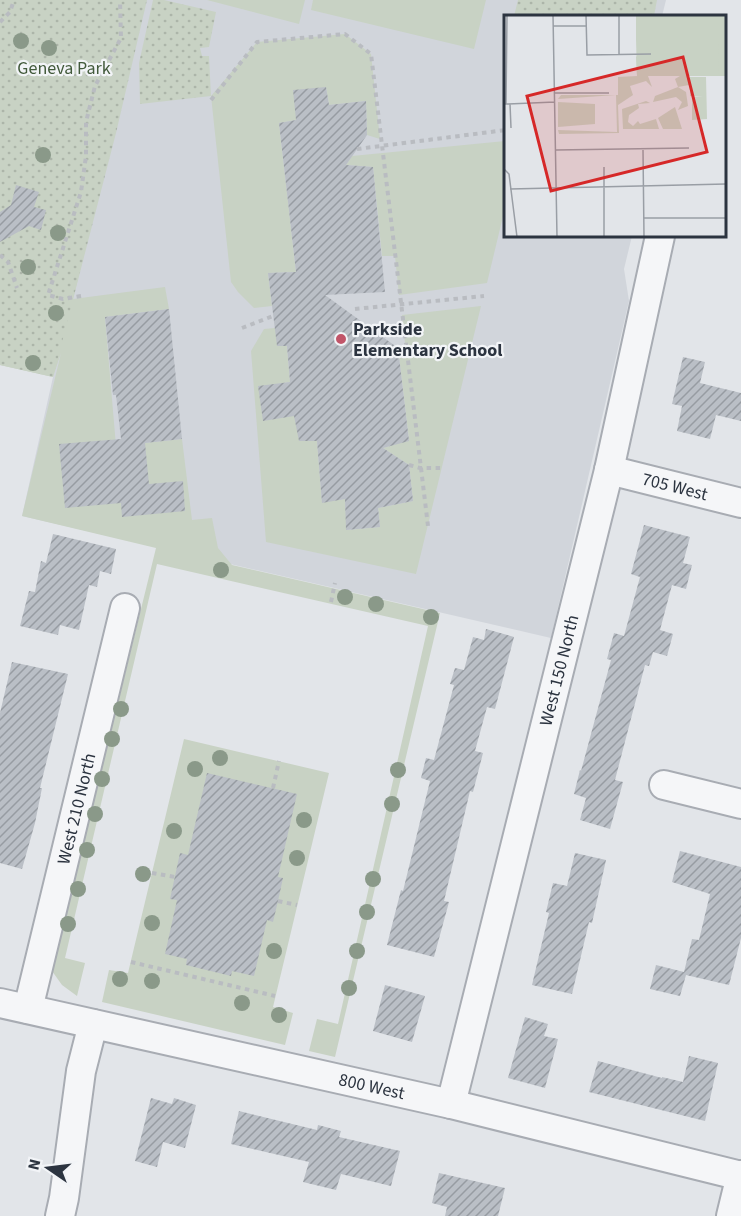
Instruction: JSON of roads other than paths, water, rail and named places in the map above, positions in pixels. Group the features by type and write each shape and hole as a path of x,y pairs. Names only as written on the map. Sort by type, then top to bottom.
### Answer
{"street":[{"name":"West 150 North","path":"451,1104 609,470 660,237"},
{"name":"705 West","path":"609,470 741,503"},
{"name":"West 210 North","path":"28,1009 125,609"},
{"path":"664,785 741,804"},
{"name":"800 West","path":"0,1003 451,1104 741,1176"},
{"path":"60,1216 81,1071 93,1024"},
{"path":"731,1216 741,1176"}],"place":[{"name":"Parkside Elementary School","path":"341,339"}],"park label":[{"name":"Geneva Park","path":"64,68"}]}
